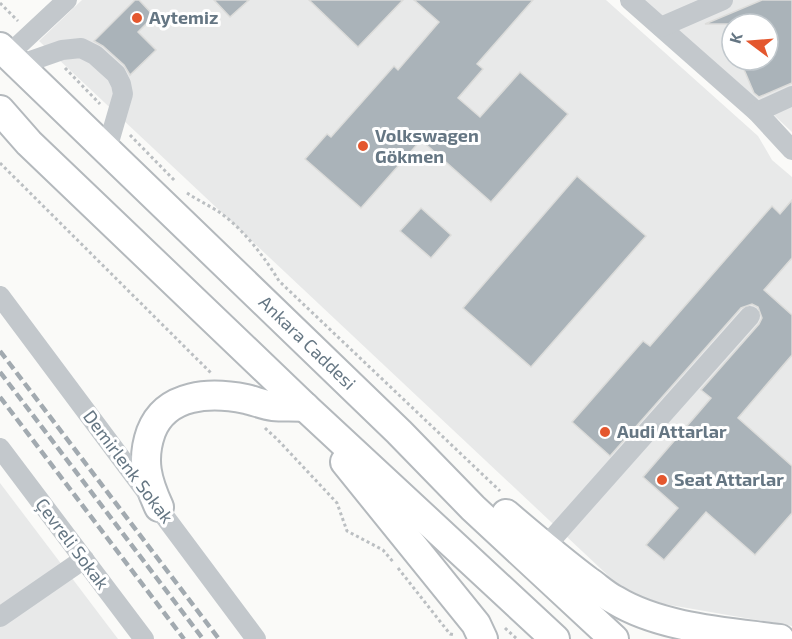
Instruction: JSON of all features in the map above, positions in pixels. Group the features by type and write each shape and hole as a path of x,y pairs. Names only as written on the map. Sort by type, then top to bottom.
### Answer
{"highway":[{"name":"Ankara Caddesi","path":"7,53 399,432 473,508 614,639"},
{"path":"0,110 29,143"},
{"path":"0,119 29,143 305,406 555,639"},
{"path":"159,507 148,483 145,465 146,447 152,429 163,414 176,403 212,395 240,398 271,406 305,406"},
{"path":"305,406 353,474 476,624 483,639"},
{"path":"399,432 462,476 545,547 614,600 662,619 701,628 780,639"}],"street":[{"path":"7,53 67,0"},
{"path":"630,0 757,112 792,150"},
{"path":"661,27 723,0"},
{"path":"7,53 51,54 71,48 88,51 116,74 123,94 107,149"},
{"path":"757,112 792,96"},
{"name":"Demirlenk Sokak","path":"0,296 256,639"},
{"path":"545,547 750,316"},
{"name":"Çevreli Sokak","path":"0,448 144,639"},
{"path":"0,617 84,559"}],"path":[{"path":"0,3 31,34"},
{"path":"51,54 187,194 218,211 248,239 270,265 279,281 505,496"}],"shaded area":[{"path":"82,0 606,0 758,136 772,160 792,177 792,626 664,604 640,596 616,583 39,41"},
{"path":"643,0 792,0 792,132 725,72 780,72 780,12 720,12 720,67"},
{"path":"0,483 118,639 0,639"}],"building":[{"path":"135,0 139,0 154,16 138,32 156,50 130,75 124,65 94,41"},
{"path":"214,0 249,0 230,17"},
{"path":"309,0 403,0 358,47"},
{"path":"414,0 533,0 477,64 483,69 458,98 480,117 520,72 568,114 491,202 421,140 361,208 305,159 327,134 331,137 394,66 398,70 439,22"},
{"path":"762,0 792,0 792,83 759,97 754,93 745,72 780,72 780,12 734,12"},
{"path":"720,18 720,24 705,24"},
{"path":"577,176 646,236 531,367 463,308"},
{"path":"792,200 792,258 764,290 792,315 792,355 738,418 792,466 792,513 755,555 706,512 664,560 646,545 678,508 643,477 711,398 701,390 759,324 762,318 758,307 752,304 741,308 610,456 572,422 643,341 650,346 772,206 780,214"},
{"path":"421,208 451,235 431,258 400,231"}],"railway":[{"path":"0,351 219,639"},
{"path":"0,372 203,639"},
{"path":"0,397 184,639"}],"place":[{"name":"Aytemiz","path":"137,18"},
{"name":"Volkswagen Gökmen","path":"363,146"},
{"name":"Audi Attarlar","path":"605,432"},
{"name":"Seat Attarlar","path":"662,480"}]}
